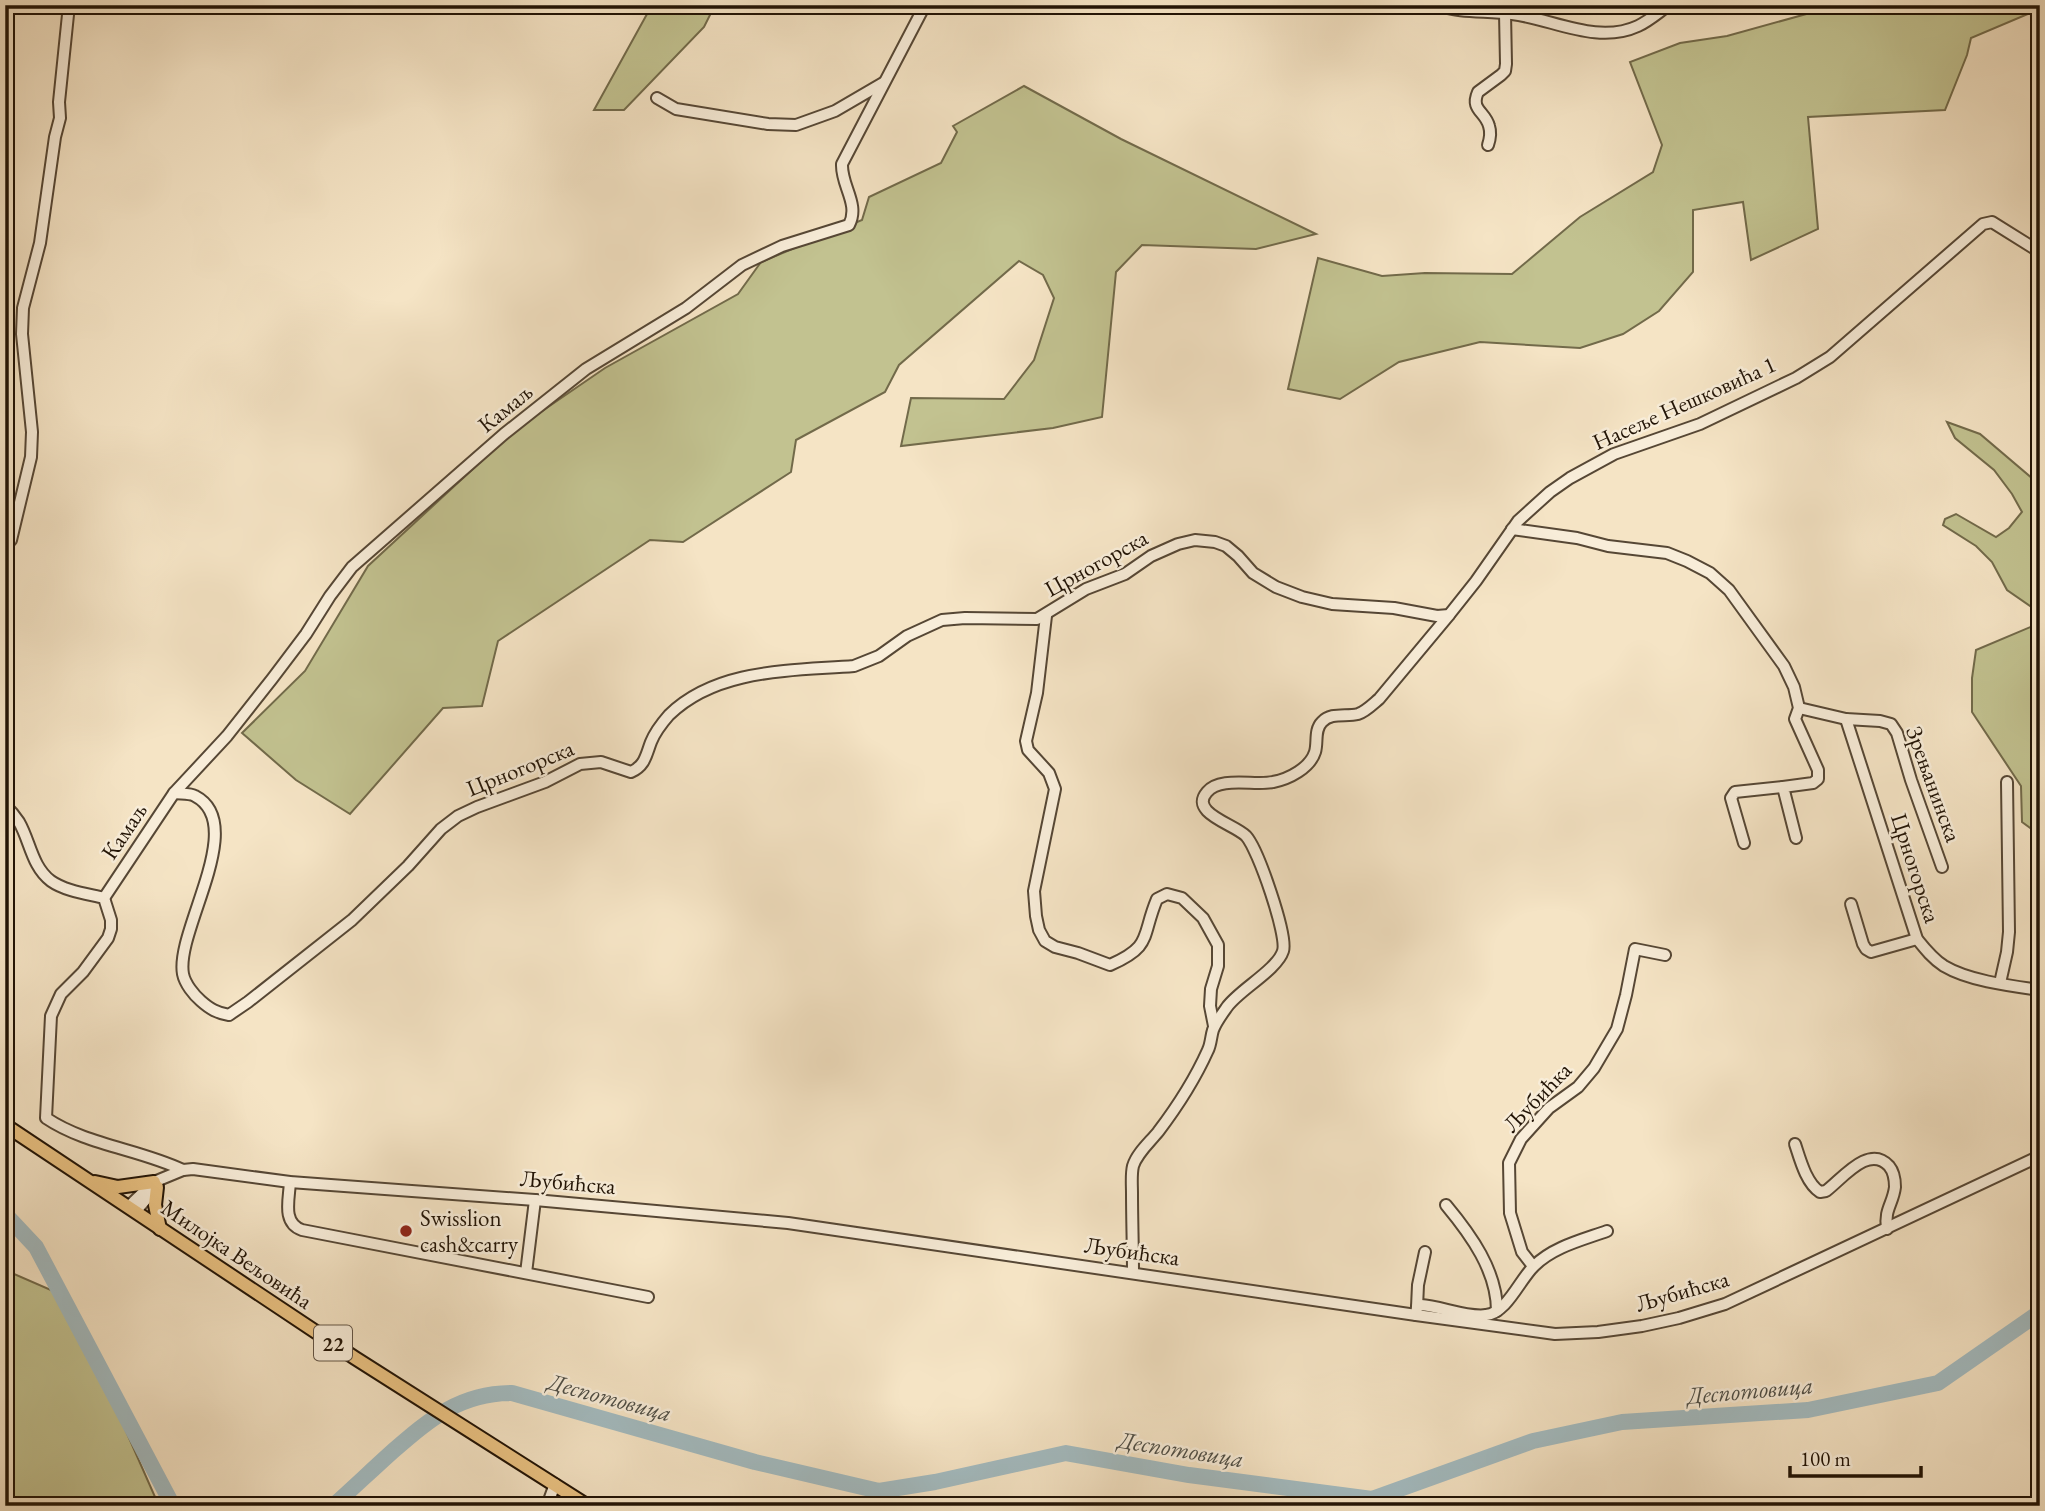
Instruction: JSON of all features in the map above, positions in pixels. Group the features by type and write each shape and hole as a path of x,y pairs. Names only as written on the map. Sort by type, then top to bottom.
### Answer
{"main road":[{"name":"Милојка Вељовића","path":"8,1130 408,1392 588,1506"},
{"path":"88,1181 118,1187 159,1183 155,1209 160,1229"}],"street":[{"path":"5,547 10,540 31,457 33,432 22,334 23,308 40,243 60,118 59,102 69,5"},
{"name":"Камаљ","path":"104,898 174,793 227,736 272,679 352,567 504,435 586,369 686,308 742,265 782,246 849,225 854,216 853,205 841,173 842,164 925,5"},
{"path":"1438,5 1467,12 1528,16 1596,34 1636,27 1669,5"},
{"path":"1488,145 1489,122 1476,104 1475,97 1505,71 1505,13"},
{"path":"657,98 676,109 757,123 796,125 835,110 883,83"},
{"name":"Насеље Нешковића 1","path":"1512,528 1550,492 1614,454 1700,424 1796,378 1830,357 1983,224 1992,222 2040,253"},
{"path":"1133,1272 1133,1166 1189,1085 1209,1049 1214,1026 1228,1004 1272,966 1282,955 1284,944 1275,906 1249,839 1237,828 1211,816 1204,809 1202,802 1205,793 1212,787 1225,783 1273,782 1308,764 1315,752 1317,729 1323,720 1332,716 1359,714 1379,699 1476,581 1512,528 1577,538 1608,546 1667,553 1710,573 1729,590 1784,666 1794,687 1799,708 1795,719 1818,770 1818,779 1812,783 1732,794 1744,844"},
{"name":"Црногорска","path":"174,793 194,795 210,812 215,824 215,841 184,952 183,975 194,995 212,1010 229,1015 352,920 458,816 545,782 580,764 601,762 631,772 646,759 657,730 670,715 700,693 728,681 761,674 854,666 879,656 907,636 942,620 1037,620 1086,589 1125,574 1151,556 1195,540 1226,546 1238,555 1253,573 1276,587 1302,597 1332,604 1394,608 1437,616 1449,615"},
{"path":"1046,616 1037,693 1026,741 1028,750 1049,773 1055,789 1034,891 1039,930 1045,942 1055,947 1110,965 1129,957 1141,947 1157,899 1167,894 1182,898 1203,918 1218,945 1218,966 1211,989 1210,1006 1214,1026"},
{"name":"Зрењанинска","path":"1799,708 1846,719 1891,724 1897,733 1942,867"},
{"name":"Црногорска","path":"1846,719 1917,939 1931,956 1950,969 2000,983 2040,990"},
{"path":"2000,983 2009,932 2007,782"},
{"path":"1783,787 1796,838"},
{"path":"5,805 20,823 31,853 50,880 104,898"},
{"name":"Љубићска","path":"104,898 111,920 108,938 83,972 61,994 51,1016 46,1118 60,1127 183,1170 203,1170 290,1182 535,1200 788,1223 1417,1311 1555,1334 1642,1326 1725,1304 2040,1156"},
{"path":"1851,904 1863,944 1871,953 1917,939"},
{"name":"Љубићка","path":"1533,1266 1522,1252 1510,1213 1509,1163 1521,1139 1549,1108 1578,1087 1600,1059 1617,1029 1634,949 1665,955"},
{"path":"1795,1144 1809,1179 1820,1192 1826,1191 1867,1158 1877,1158 1886,1163 1893,1171 1895,1184 1885,1217 1887,1229"},
{"name":"Љубићска","path":"131,1209 159,1183 183,1170"},
{"path":"290,1182 288,1213 289,1221 294,1227 648,1297"},
{"path":"526,1273 535,1200"},
{"path":"1446,1205 1475,1243 1492,1280 1497,1311"},
{"path":"1417,1311 1421,1305 1486,1315 1497,1311 1533,1266 1554,1251 1606,1231"},
{"path":"1417,1311 1418,1285 1425,1252"},
{"path":"547,1506 555,1484"}],"green space":[{"path":"652,5 715,5 704,27 624,110 594,110"},
{"path":"1861,5 2037,5 2035,11 1971,38 1945,110 1808,117 1818,229 1751,260 1743,202 1693,210 1693,272 1659,311 1623,334 1580,348 1480,342 1399,362 1340,399 1288,389 1318,258 1382,276 1425,273 1512,274 1580,217 1653,172 1662,145 1630,62 1680,43 1727,36 1810,13"},
{"path":"1024,86 1121,139 1316,234 1256,249 1142,245 1116,272 1102,417 1053,428 901,446 911,398 1004,399 1034,360 1054,298 1043,275 1019,261 899,365 885,392 796,440 791,472 683,542 650,540 498,641 482,706 443,708 350,814 296,780 242,733 305,671 368,566 516,429 605,368 738,294 761,262 862,220 869,197 941,163 957,132 953,126"},
{"path":"1947,422 1980,434 2040,485 2040,613 2007,590 1992,562 1976,546 1943,525 1945,519 1956,514 1996,537 2009,528 2022,512 1994,470 1955,438"},
{"path":"2040,623 2040,835 2022,822 2021,786 1972,712 1972,678 1976,650"},
{"path":"5,1270 67,1297 159,1506 5,1506"}],"waterway":[{"name":"Деспотовица","path":"5,1214 36,1247 173,1506"},
{"name":"Деспотовица","path":"333,1506 420,1428 447,1410 477,1398 512,1393 755,1462 879,1491 935,1482 1066,1453 1189,1475 1372,1499 1533,1441 1622,1422 1808,1410 1938,1383 2040,1312"}],"place":[{"name":"Swisslion cash&carry","path":"406,1231"}]}
